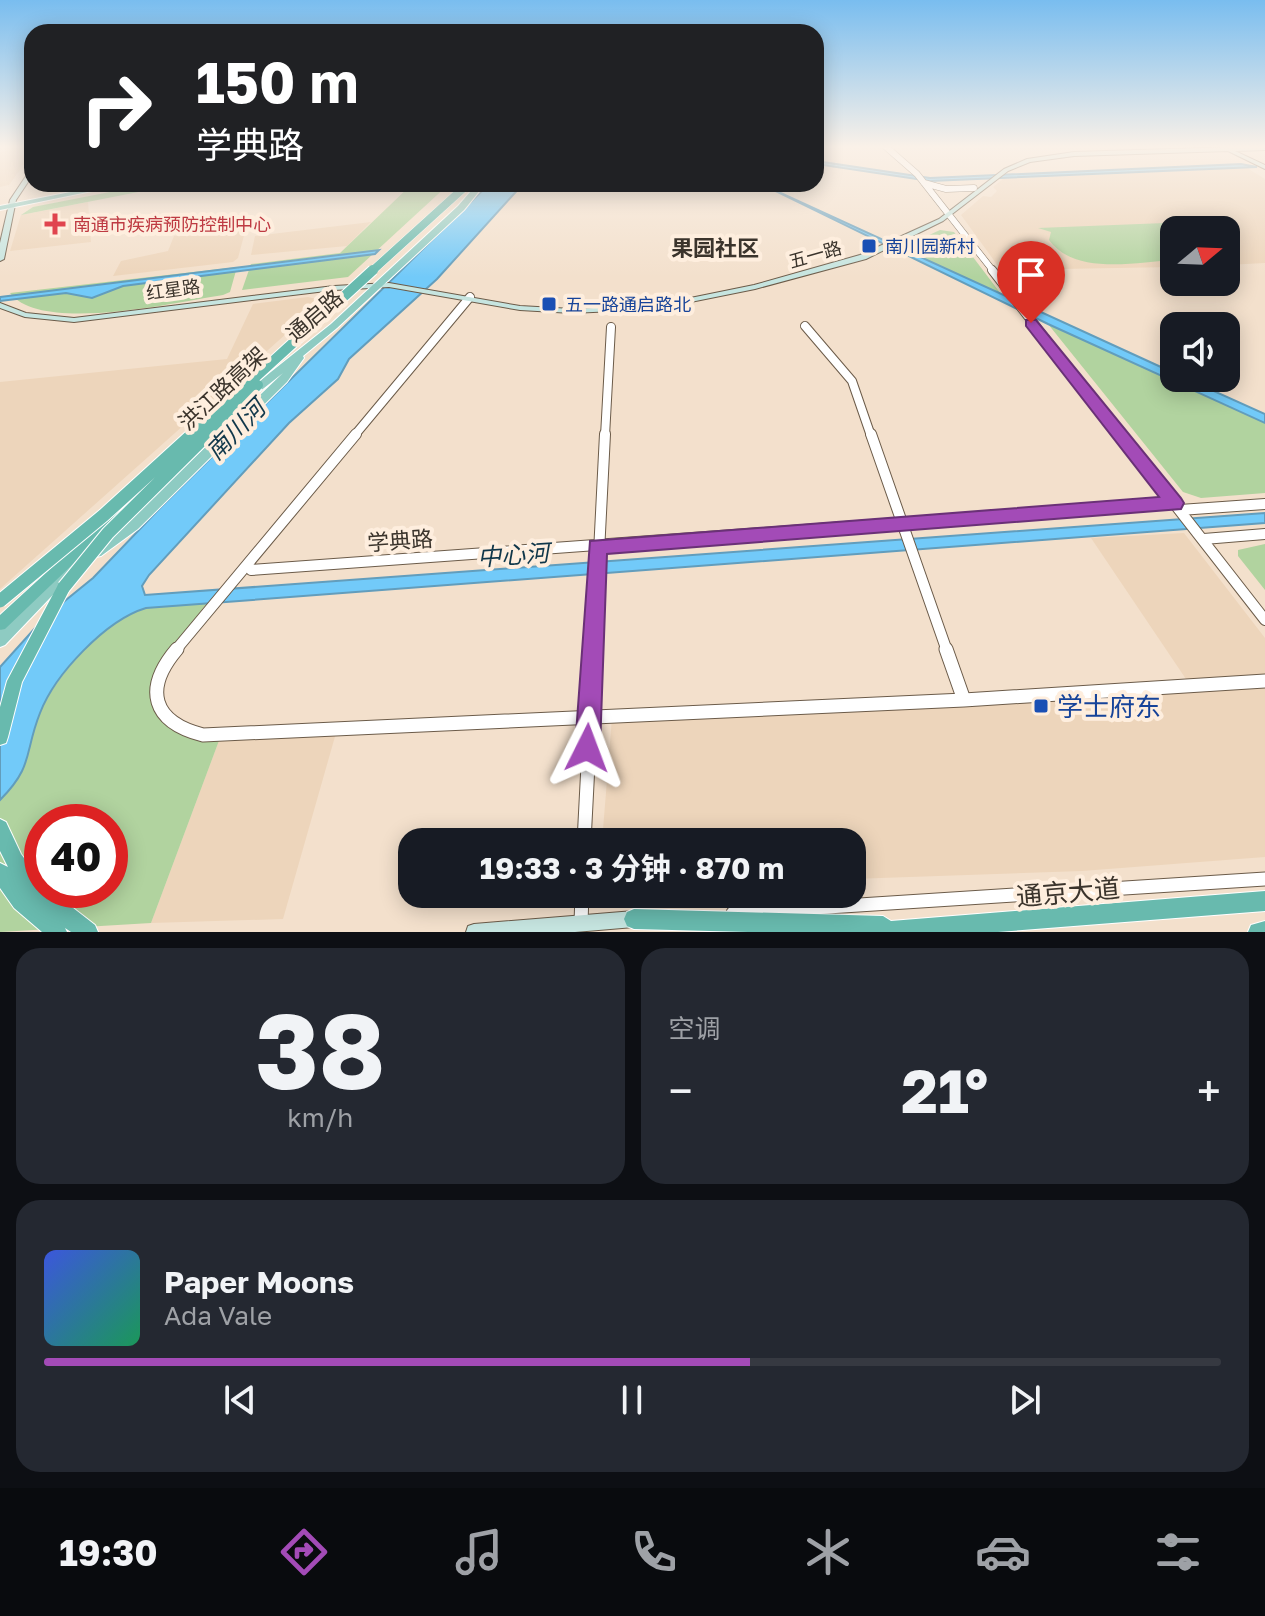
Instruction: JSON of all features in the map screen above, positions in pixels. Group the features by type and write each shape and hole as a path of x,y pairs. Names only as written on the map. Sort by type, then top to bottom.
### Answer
{"highway":[{"name":"洪江路高架","path":"0,607 459,192"},
{"name":"洪江路高架","path":"0,624 467,192"},
{"path":"0,737 15,681 47,613 64,587 108,533 260,382"},
{"path":"0,828 9,856 27,882 49,906 88,932"},
{"path":"0,872 21,901 57,932"},
{"name":"通京大道","path":"875,932 1265,901"},
{"path":"634,919 967,926"},
{"path":"1258,932 1265,931"}],"main road":[{"name":"五一路","path":"946,214 972,189"},
{"name":"五一路","path":"353,284 385,283 506,307 572,311 656,307 755,287 851,261 946,214 977,189"},
{"path":"6,204 61,192"},
{"path":"6,204 76,192"},
{"name":"通启路","path":"0,607 452,192"},
{"name":"通启路","path":"0,640 44,594 133,525 283,380 301,355 385,283 474,192"},
{"path":"0,228 6,204"},
{"path":"0,259 6,204"},
{"name":"红星路","path":"2,301 25,315 74,320 353,284"},
{"path":"474,932 634,919"}],"street":[{"path":"928,189 1265,620"},
{"path":"468,298 179,646 162,671 156,705 171,725 203,735 964,700 1265,681"},
{"path":"805,326 852,381 964,700"},
{"path":"585,828 611,327"},
{"name":"学典路","path":"251,570 904,523 1265,504"},
{"path":"1201,536 1265,534"},
{"path":"634,919 1265,879"},
{"path":"581,923 582,908"}],"shaded area":[{"path":"995,189 1265,189 1265,263 1240,264 1240,216 1160,216 1160,267 1001,270 961,215 983,196 991,197"},
{"name":"南通市疾病预防控制中心","path":"88,202 91,242 10,251 21,215"},
{"path":"371,222 347,246 251,255 255,236"},
{"path":"246,228 238,258 233,262 113,276 121,261 168,251 174,236"},
{"path":"308,297 316,299 314,309 0,589 0,382 227,359 253,304"},
{"path":"1184,533 1265,638 1265,857 1082,871 866,879 866,828 603,828 612,718 1192,688 1091,538"},
{"path":"336,733 283,919 151,923 220,738"}],"green space":[{"path":"110,192 138,192 21,215 33,207"},
{"path":"404,192 440,192 348,277 242,290 251,264 340,253"},
{"path":"1160,223 1160,261 1107,264 1074,259 1049,240 1051,232 1038,228"},
{"path":"940,230 954,232 1001,294 901,248"},
{"path":"237,267 230,292 223,295 111,312 50,312 26,305 10,293"},
{"path":"1048,324 1160,375 1160,392 1197,392 1265,423 1265,493 1201,498 1183,492"},
{"path":"1265,544 1265,590 1238,556 1238,550"},
{"path":"208,602 175,645 162,668 154,689 154,707 163,723 184,733 220,738 151,923 0,932 0,800 23,768 46,701 78,657 104,630 129,613 168,604"}],"water":[{"path":"481,192 516,192 437,279 349,359 338,379 289,423 149,575 142,586 145,595 1265,513 1265,523 146,608 131,614 99,636 57,682 40,713 23,768 0,800 0,667 45,617 93,578"},
{"path":"777,192 1160,367 1160,375 1048,324"},
{"path":"379,250 375,254 123,286 92,298 66,293 0,301 0,297"},
{"path":"1197,392 1216,392 1265,414 1265,423"}],"place":[{"name":"南通市疾病预防控制中心","path":"55,224"},
{"name":"南川园新村","path":"869,246"},
{"name":"五一路通启路北","path":"549,304"},
{"name":"学士府东","path":"1041,706"}],"district":[{"name":"果园社区","path":"715,247"}],"route":[{"path":"587,748 597,547 1175,503 1031,323"}],"water label":[{"name":"南川河","path":"235,429"},
{"name":"中心河","path":"513,554"}]}
